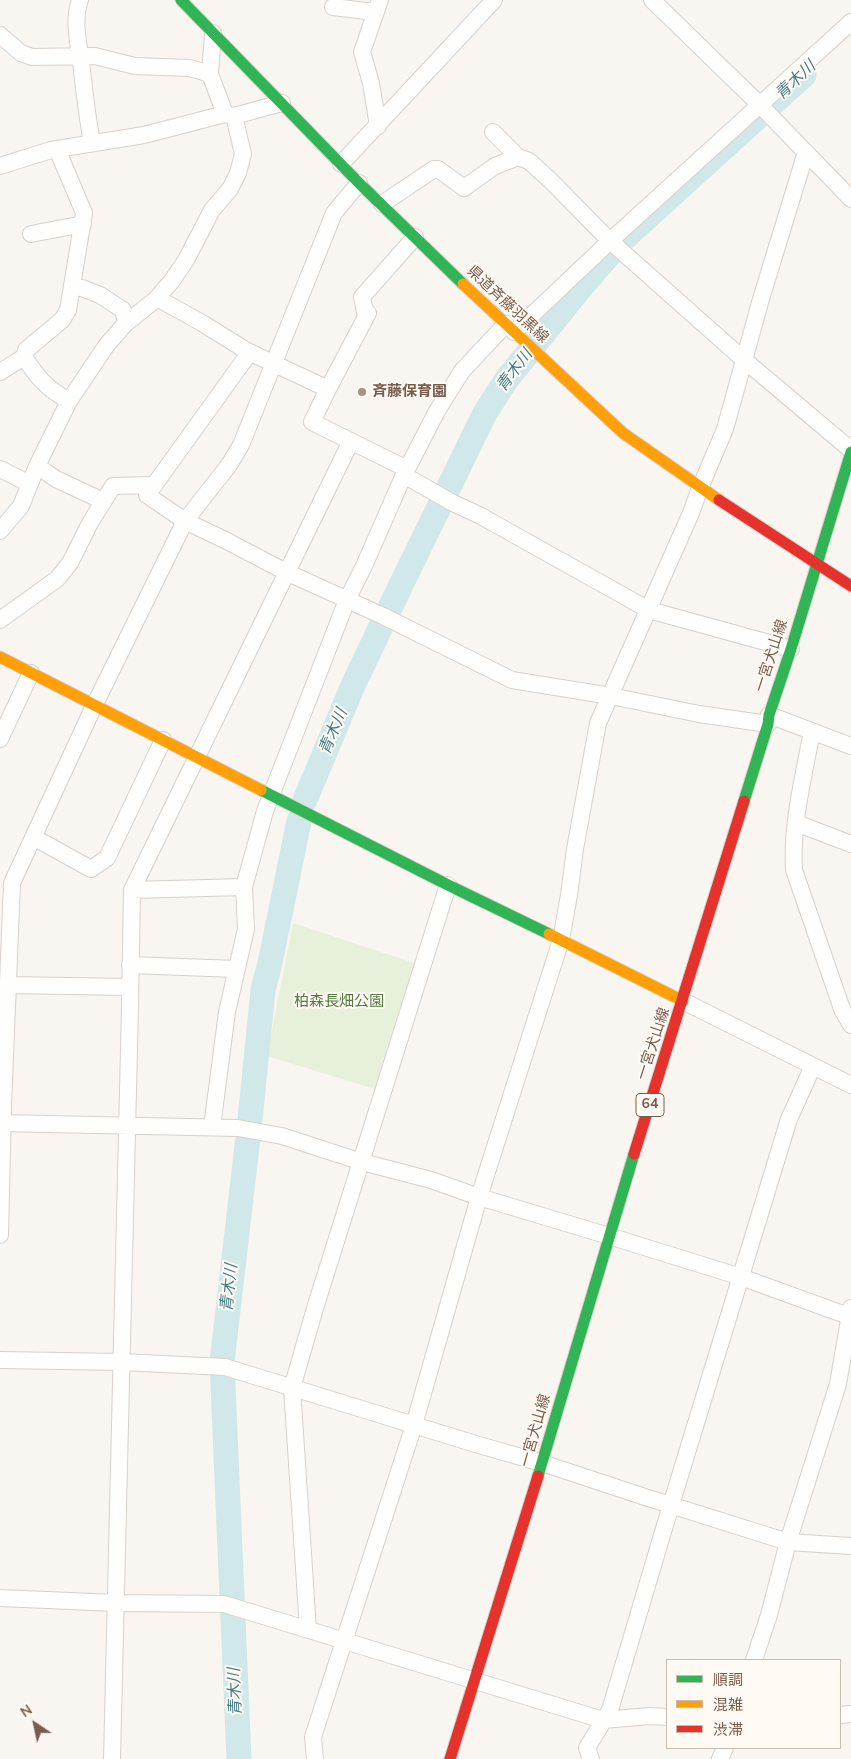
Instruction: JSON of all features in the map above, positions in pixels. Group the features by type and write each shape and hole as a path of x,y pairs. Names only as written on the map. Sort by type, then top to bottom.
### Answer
{"main road":[{"name":"県道斉藤羽黒線","path":"181,0 359,183 623,433 700,488 851,586"},
{"name":"一宮犬山線","path":"450,1759 851,451"},
{"path":"0,657 448,885 683,1001"}],"street":[{"path":"80,0 77,14 83,93 92,143"},
{"path":"341,164 494,0"},
{"path":"652,0 759,104 851,199"},
{"path":"333,7 377,6 362,52 371,83 378,126"},
{"path":"212,1127 227,1012 246,929 244,888 264,811 347,600 405,473 437,411 462,371 610,241 851,22"},
{"path":"0,531 21,506 37,466 69,401 106,346 126,323 157,298 171,282 186,260 212,210 230,189 238,173 243,154 230,115 210,74 213,33"},
{"path":"0,35 21,53 32,57 95,56 110,58 125,64 149,67 190,68 210,74"},
{"path":"0,166 57,149 163,132 282,103"},
{"path":"493,132 518,157 529,162 550,180 610,241 851,451"},
{"path":"0,372 24,357 26,350 62,320 68,310 84,213 57,149"},
{"path":"315,1759 314,1738 414,1425 479,1198 561,940 598,723 692,513 700,488 725,429 806,152"},
{"path":"382,204 434,169 438,169 464,188 495,166 518,157"},
{"path":"0,1235 1,1123 7,985 6,883 33,837 94,706 185,521 229,465 241,444 334,213 359,183"},
{"path":"31,234 82,224"},
{"path":"415,237 362,296 365,312 368,313 312,422 351,440 453,503 479,515 649,610 791,649"},
{"path":"73,287 82,288 100,295 123,310 126,323"},
{"path":"157,298 250,352 328,389"},
{"path":"250,352 147,494 185,521 286,572 512,680 611,696 699,714 768,719 812,731 851,746"},
{"path":"24,357 36,375 49,389 69,401"},
{"path":"112,1759 132,890 195,757 351,440"},
{"path":"37,466 66,485 103,501"},
{"path":"0,469 30,484"},
{"path":"0,620 57,578 79,548 103,501 113,486 153,485"},
{"path":"0,739 31,673"},
{"path":"812,731 796,823 793,852 794,870 842,1009 851,1025"},
{"path":"33,837 91,869 107,858 163,740"},
{"path":"796,823 851,844"},
{"path":"308,1629 292,1388 316,1305 448,885"},
{"path":"132,890 244,888"},
{"path":"130,966 238,969"},
{"path":"7,985 130,987"},
{"path":"683,1001 851,1085"},
{"path":"592,1759 587,1748 610,1710 789,1120 813,1066"},
{"path":"1,1123 127,1124 238,1128 282,1136 362,1162 431,1180 479,1198 741,1277 851,1314 838,1384 788,1542 769,1615 754,1659"},
{"path":"0,1360 121,1362 225,1367 542,1463 788,1542 851,1546"},
{"path":"0,1598 116,1603 224,1604 603,1720 650,1716 666,1717"}],"green space":[{"name":"柏森長畑公園","path":"293,923 414,963 375,1089 267,1056"}],"waterway":[{"name":"青木川","path":"305,800 354,683 400,587 485,413 507,379 620,242 804,75"},
{"name":"青木川","path":"239,1759 222,1362 263,990 299,821"}],"traffic: fast":[{"path":"181,0 359,183 463,284"},
{"path":"744,801 851,452"},
{"path":"261,790 549,934"},
{"path":"538,1476 634,1154"}],"traffic: slow":[{"path":"463,284 623,433 719,500"},
{"path":"0,657 261,790"},
{"path":"549,934 683,1001"}],"traffic: jam":[{"path":"719,500 851,586"},
{"path":"634,1154 744,801"},
{"path":"450,1759 538,1476"}],"place":[{"name":"斉藤保育園","path":"362,392"}]}
